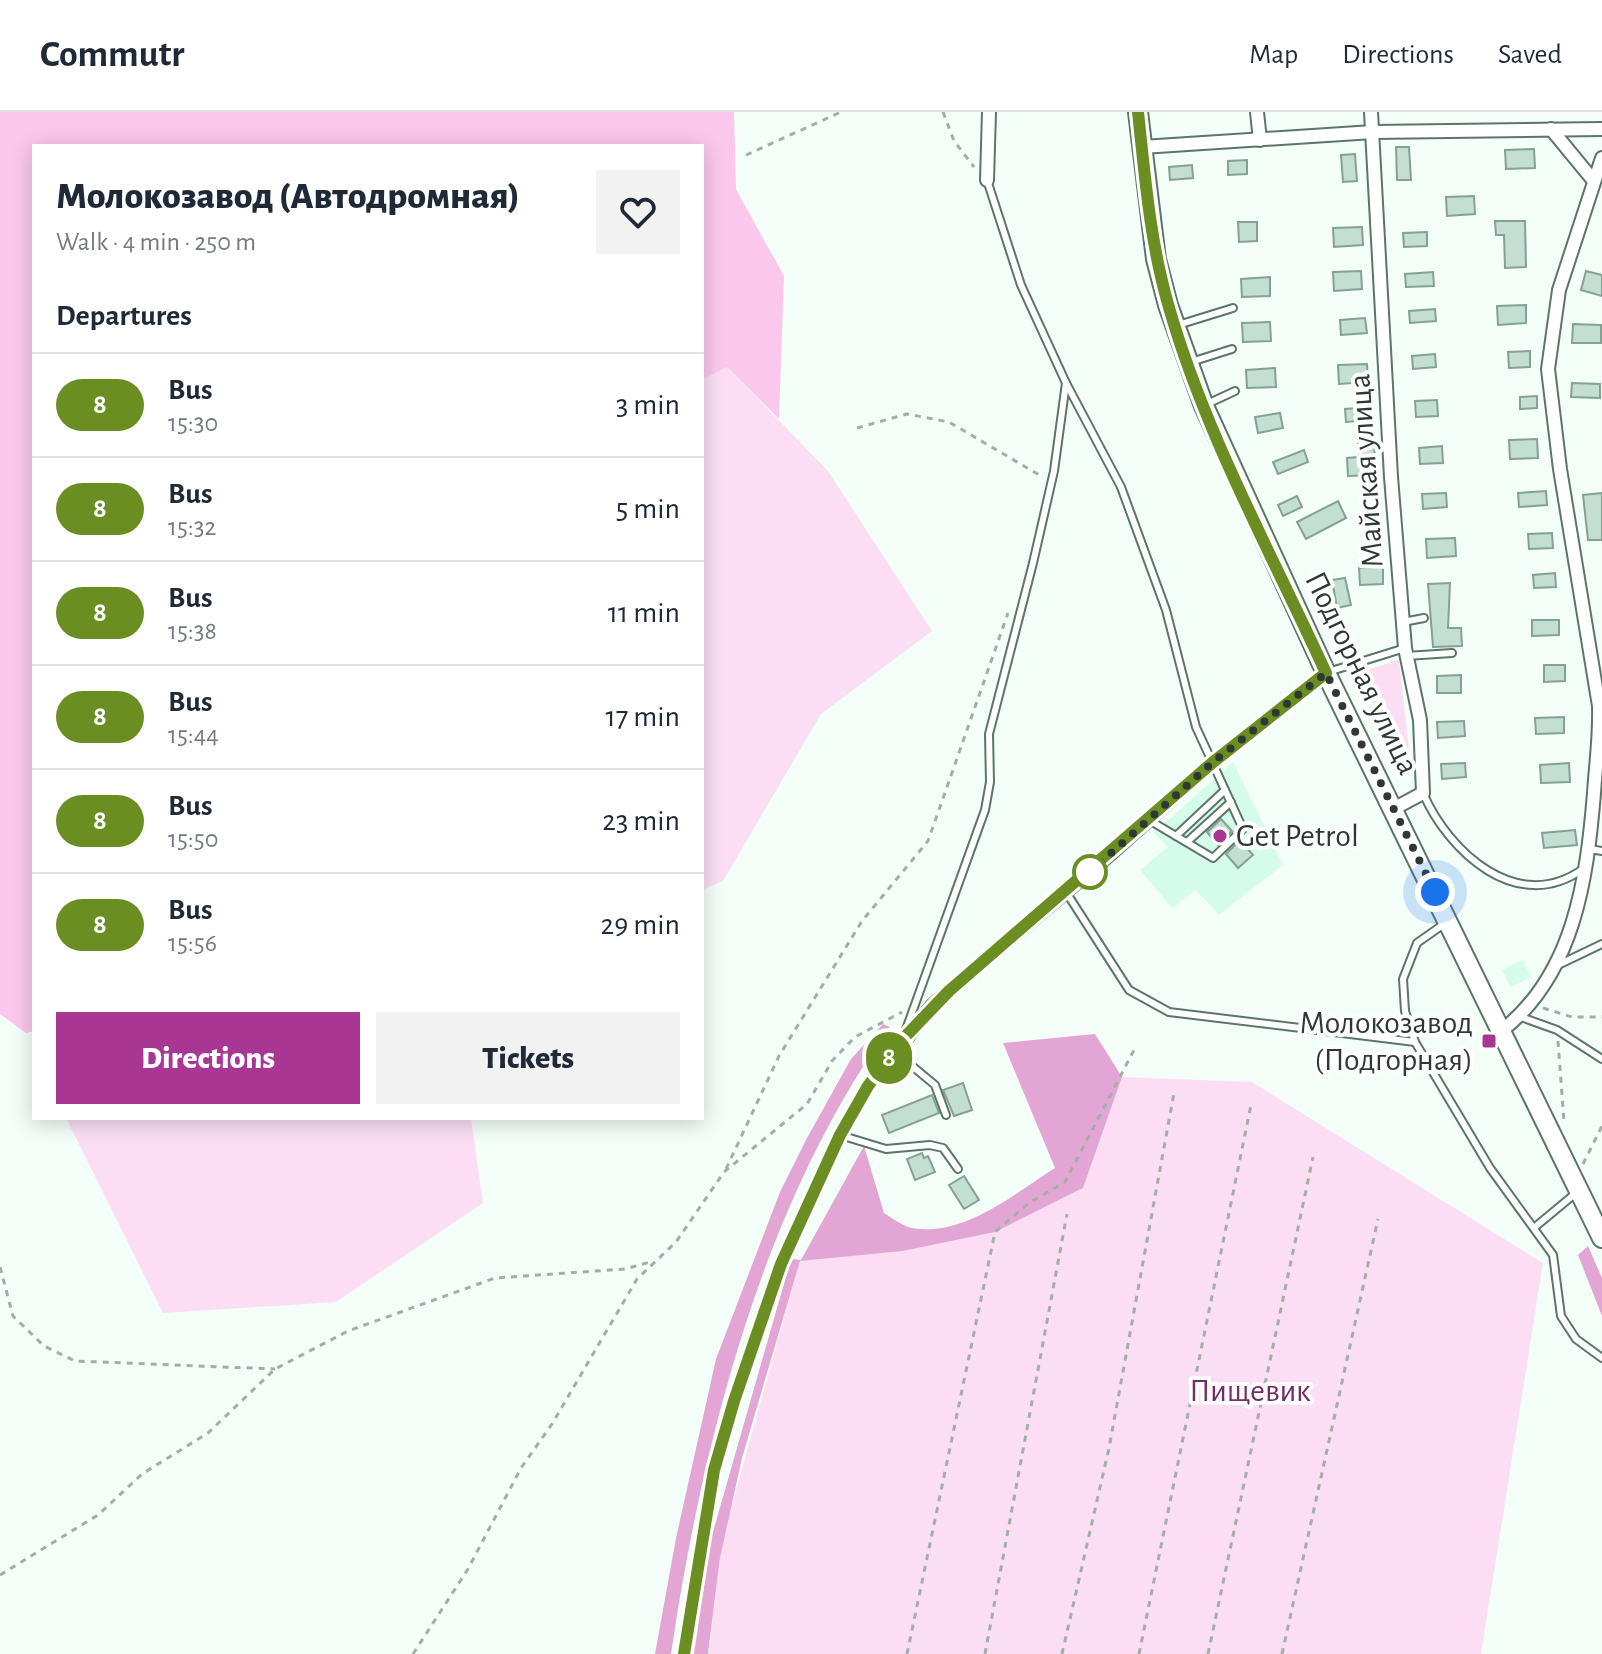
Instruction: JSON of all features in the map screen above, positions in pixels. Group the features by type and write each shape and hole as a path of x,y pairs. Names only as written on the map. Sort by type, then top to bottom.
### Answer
{"street":[{"path":"987,180 989,112"},
{"name":"Подгорная улица","path":"1138,112 1156,259 1175,326 1204,406 1326,673 1395,808 1500,1032 1602,1238"},
{"path":"1257,112 1260,140"},
{"name":"Майская улица","path":"1371,112 1403,622 1420,720 1423,793"},
{"path":"1551,129 1593,180"},
{"path":"1142,147 1373,132 1602,129"},
{"path":"1500,1032 1521,1017 1553,967 1578,908 1589,864 1596,850 1599,706 1560,469 1548,369 1559,290 1602,158"},
{"path":"684,1654 714,1470 734,1401 781,1264 840,1135 868,1086 898,1046 955,986 1212,763 1326,673"},
{"path":"1599,706 1602,690"},
{"path":"1395,808 1423,793"}],"lane":[{"path":"987,180 1021,285 1066,383 1121,487 1166,610 1196,727 1243,829 1213,858 1149,820"},
{"path":"1175,326 1233,308"},
{"path":"1188,363 1232,349"},
{"path":"946,1115 935,1085 898,1046 915,1007 948,905 985,810 990,782 989,734 1051,481 1066,383"},
{"path":"1204,406 1235,391"},
{"path":"1403,622 1424,618"},
{"path":"1326,673 1406,652 1452,653"},
{"path":"1176,836 1225,790"},
{"path":"1423,793 1443,831 1470,860 1497,877 1522,883 1552,882 1575,874 1589,864"},
{"path":"1187,842 1231,802"},
{"path":"1066,892 1129,990 1169,1012 1415,1042"},
{"path":"1449,920 1417,943 1403,979 1405,1011 1415,1042 1490,1168 1553,1255 1561,1316 1576,1339 1602,1358"},
{"path":"1553,967 1602,944"},
{"path":"1521,1017 1557,1030 1602,1059"},
{"path":"840,1135 886,1149 930,1145 943,1148 958,1169"},
{"path":"1535,1227 1580,1190"}],"path":[{"path":"746,155 841,112"},
{"path":"943,112 954,141 987,180"},
{"path":"857,428 907,414 949,422 1051,481"},
{"path":"413,1654 468,1569 521,1468 552,1424 637,1279 652,1261 676,1242 724,1172 779,1056 862,921 928,841 1014,601"},
{"path":"1531,1004 1572,1017 1602,1017"},
{"path":"724,1172 807,1104 832,1061 855,1037 883,1019 915,1007"},
{"path":"1553,1108 1562,1123 1557,1030"},
{"path":"907,1654 995,1232 1029,1203 1065,1182 1134,1050"},
{"path":"1062,1654 1109,1448 1174,1093"},
{"path":"1139,1654 1251,1105"},
{"path":"1578,1156 1583,1165 1602,1126"},
{"path":"1208,1654 1313,1157"},
{"path":"985,1654 1067,1214"},
{"path":"1282,1654 1378,1219"},
{"path":"0,1575 98,1515 142,1474 208,1433 275,1369 348,1331 477,1283 625,1269 652,1261"},
{"path":"0,1267 13,1316 44,1346 75,1361 275,1369"}],"shaded area":[{"path":"0,112 734,112 736,189 784,276 779,419 727,367 704,379 704,144 32,144 32,1032 26,1033 0,1014"},
{"path":"1233,762 1283,865 1219,915 1196,890 1172,908 1140,870 1168,847 1154,833"},
{"path":"1523,960 1531,977 1510,987 1502,970"},
{"path":"883,1024 890,1027 845,1096 807,1170 773,1247 744,1327 700,1492 671,1654 655,1654 676,1538 716,1359 780,1192 851,1059"},
{"path":"1095,1034 1122,1077 1083,1188 995,1232 903,1251 800,1261 742,1458 720,1558 708,1654 694,1654 711,1539 791,1259 801,1260 864,1146 884,1213 901,1224 931,1229 951,1226 988,1211 1055,1168 1003,1043"},
{"path":"1588,1246 1602,1278 1602,1316 1578,1255"}],"green space":[{"path":"727,367 828,471 932,631 821,714 723,881 704,889 704,379"},
{"path":"1399,660 1412,776 1357,673"},
{"name":"Пищевик","path":"1122,1077 1252,1082 1543,1263 1481,1654 709,1654 722,1541 800,1260 903,1251 995,1232 1083,1188"},
{"path":"67,1120 471,1120 483,1203 336,1302 163,1313"}],"building":[{"path":"1396,147 1409,147 1411,180 1397,180"},
{"path":"1534,149 1535,168 1506,169 1505,150"},
{"path":"1355,154 1357,181 1343,182 1341,155"},
{"path":"1247,160 1247,174 1228,175 1228,161"},
{"path":"1192,165 1193,178 1170,180 1169,167"},
{"path":"1474,196 1475,214 1447,216 1446,197"},
{"path":"1495,221 1525,221 1526,267 1505,268 1504,235 1496,235"},
{"path":"1238,222 1257,222 1257,241 1239,242"},
{"path":"1362,227 1363,245 1334,247 1333,228"},
{"path":"1427,232 1427,246 1404,247 1403,233"},
{"path":"1361,271 1362,289 1334,291 1333,272"},
{"path":"1586,271 1602,275 1602,296 1581,290"},
{"path":"1433,272 1434,286 1406,287 1405,274"},
{"path":"1270,277 1270,296 1242,297 1241,279"},
{"path":"1526,305 1526,323 1498,325 1497,306"},
{"path":"1435,309 1436,321 1410,323 1409,311"},
{"path":"1365,318 1367,333 1341,335 1340,320"},
{"path":"1270,322 1271,341 1243,342 1242,323"},
{"path":"1573,324 1601,325 1601,343 1572,343"},
{"path":"1530,351 1530,367 1509,368 1508,352"},
{"path":"1435,354 1436,367 1413,369 1412,356"},
{"path":"1367,364 1368,382 1339,384 1338,365"},
{"path":"1275,368 1276,387 1247,388 1246,370"},
{"path":"1572,383 1600,384 1600,398 1571,397"},
{"path":"1537,396 1537,408 1520,409 1520,397"},
{"path":"1437,400 1438,416 1416,417 1415,401"},
{"path":"1372,407 1376,475 1348,476 1347,458 1359,457 1357,421 1346,422 1345,409"},
{"path":"1280,413 1283,428 1258,433 1255,417"},
{"path":"1537,439 1538,458 1510,459 1509,440"},
{"path":"1442,446 1443,463 1420,464 1419,448"},
{"path":"1304,450 1308,462 1278,474 1273,462"},
{"path":"1546,491 1547,505 1519,507 1518,493"},
{"path":"1446,493 1447,507 1423,509 1422,494"},
{"path":"1602,493 1602,540 1588,540 1583,495"},
{"path":"1297,496 1302,507 1283,516 1278,505"},
{"path":"1338,501 1346,518 1306,539 1297,522"},
{"path":"1552,533 1553,548 1529,549 1528,534"},
{"path":"1455,538 1456,556 1427,558 1426,539"},
{"path":"1383,567 1383,584 1360,585 1359,568"},
{"path":"1555,573 1556,587 1534,588 1533,575"},
{"path":"1345,578 1351,605 1337,608 1332,580"},
{"path":"1450,583 1448,628 1461,628 1462,646 1433,647 1428,584"},
{"path":"1532,620 1559,620 1559,635 1532,636"},
{"path":"1544,665 1565,665 1565,681 1544,682"},
{"path":"1461,675 1461,693 1437,693 1437,676"},
{"path":"1564,717 1564,733 1536,734 1535,718"},
{"path":"1464,721 1465,736 1438,738 1437,722"},
{"path":"1465,763 1466,777 1442,779 1441,764"},
{"path":"1569,763 1570,782 1541,783 1540,765"},
{"path":"1221,819 1232,831 1218,845 1207,832"},
{"path":"1575,830 1577,845 1544,848 1542,833"},
{"path":"1240,840 1253,855 1238,868 1226,854"},
{"path":"963,1083 972,1110 954,1116 943,1090"},
{"path":"932,1095 939,1113 889,1133 882,1115"},
{"path":"922,1153 924,1158 928,1156 935,1172 915,1180 907,1159"},
{"path":"964,1176 979,1200 964,1209 949,1185"}],"bus line":[{"name":"8","path":"684,1654 714,1470 734,1401 781,1264 840,1135 868,1086 932,1006 1212,763 1326,673 1217,438 1175,326 1156,259 1138,112"}],"place":[{"name":"Get Petrol","path":"1220,836"},
{"name":"Молокозавод (Подгорная)","path":"1489,1041"}],"route":[{"path":"1090,872 1212,763 1326,673 1435,892"}]}
